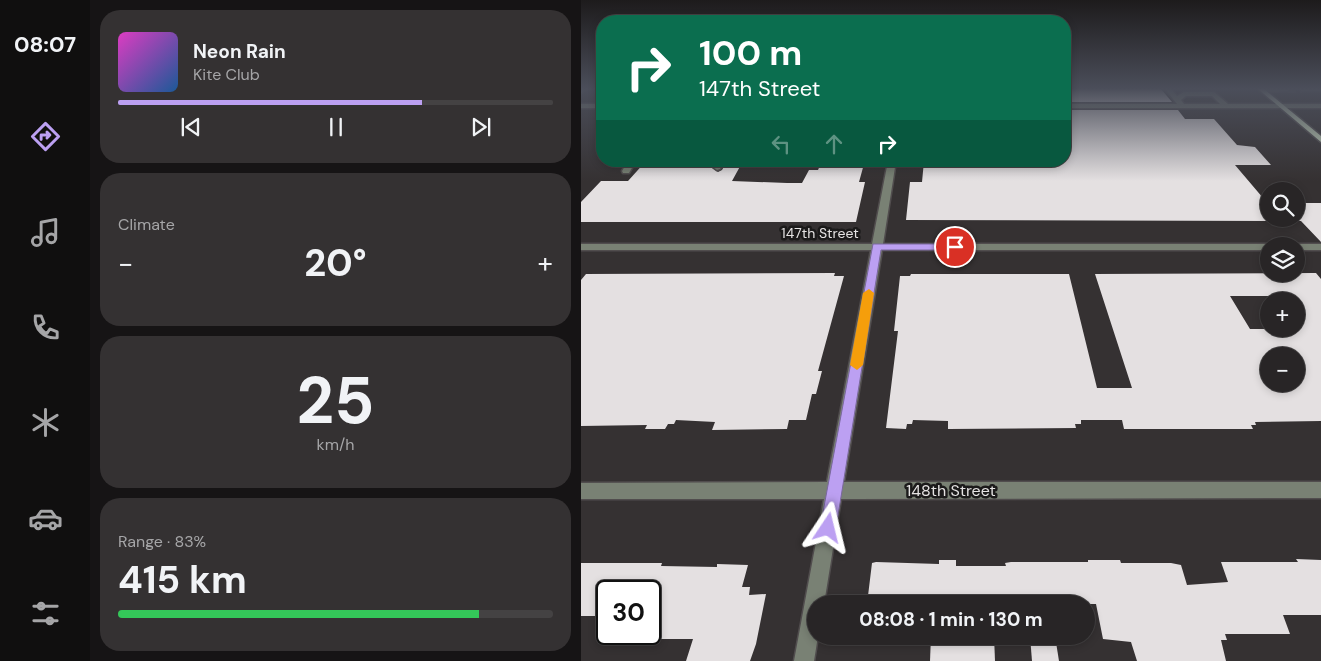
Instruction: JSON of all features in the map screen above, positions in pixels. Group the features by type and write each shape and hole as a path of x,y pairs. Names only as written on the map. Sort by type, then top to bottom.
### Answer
{"main road":[{"path":"1297,120 1321,140"}],"street":[{"path":"626,171 628,167"},
{"path":"804,661 891,167"},
{"name":"147th Street","path":"581,247 1260,247"},
{"path":"1305,248 1319,249"},
{"name":"148th Street","path":"581,491 1321,490"}],"building":[{"path":"1071,120 1215,120 1237,145 1255,147 1271,165 1235,165 1260,194 1260,221 906,220 910,182 922,182 923,167 1071,167"},
{"path":"641,167 711,167 718,172 724,167 740,167 732,181 802,183 809,170 818,170 819,167 863,167 859,182 865,182 856,222 581,222 581,202 601,181 628,181"},
{"path":"1305,203 1321,203 1321,242 1305,225"},
{"path":"835,273 834,276 844,276 818,371 822,371 816,394 812,394 806,420 789,420 787,429 712,430 715,422 676,420 674,424 668,424 665,429 645,429 647,425 581,426 581,280 586,274"},
{"path":"1260,273 1260,282 1305,282 1305,273 1316,273 1321,279 1321,421 1255,422 1256,425 1251,425 1253,429 1124,429 1122,420 1081,420 1081,424 1075,424 1076,428 948,429 948,421 913,420 912,424 907,424 906,429 886,428 898,331 894,331 900,276 910,276 911,274 1069,274 1097,388 1132,388 1095,274"},
{"path":"1296,559 1321,560 1321,615 1283,615 1290,634 1225,634 1227,640 1221,640 1226,661 1137,661 1131,642 1103,639 1095,604 1095,595 868,595 872,563 876,562 939,564 939,560 956,560 956,566 1006,566 1005,563 1011,562 1088,562 1088,560 1120,560 1121,563 1171,563 1181,565 1187,585 1228,582 1221,562 1298,562"},
{"path":"581,563 662,563 661,566 717,567 717,564 748,565 742,587 750,587 749,595 766,594 756,644 750,661 686,661 693,639 661,639 661,580 596,580 596,616 581,616"},
{"path":"931,645 994,645 995,661 930,661"},
{"path":"1031,645 1056,645 1059,661 1032,661"}],"slow traffic":[{"path":"857,365 869,293"}],"route":[{"path":"828,528 877,246 955,247"}]}
